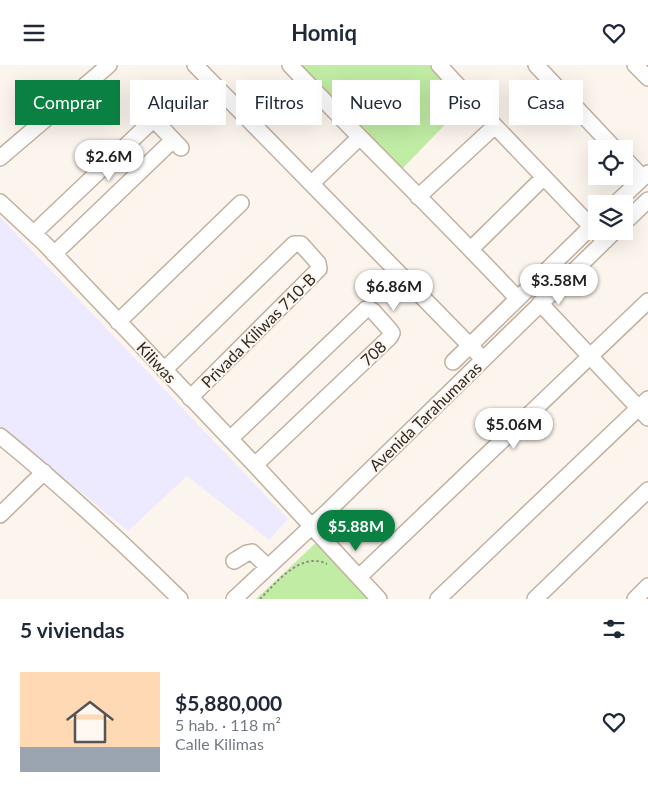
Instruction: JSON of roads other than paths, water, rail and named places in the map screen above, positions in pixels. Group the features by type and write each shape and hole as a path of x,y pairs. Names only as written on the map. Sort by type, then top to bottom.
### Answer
{"street":[{"path":"0,158 109,65"},
{"path":"195,65 483,359"},
{"path":"290,65 517,298"},
{"path":"439,65 494,126 588,218"},
{"path":"536,65 607,140"},
{"path":"635,65 647,77"},
{"path":"34,233 148,125"},
{"path":"54,254 177,144 160,125"},
{"path":"418,197 494,126"},
{"path":"312,183 359,137"},
{"path":"624,195 645,175 633,165"},
{"path":"471,249 544,177"},
{"path":"633,214 648,200"},
{"name":"Kiliwas","path":"0,202 34,233 380,599"},
{"path":"118,322 241,203"},
{"path":"453,362 588,230"},
{"name":"Avenida Tarahumaras","path":"234,599 606,240"},
{"name":"Privada Kiliwas 710-B","path":"164,370 294,244 301,244 318,263 319,269 190,398"},
{"path":"359,577 648,301"},
{"path":"438,599 645,409 589,357 540,303"},
{"name":"708","path":"230,439 366,309 373,311 392,333 390,337 255,465"},
{"path":"0,435 125,544 180,599"},
{"path":"0,515 44,472"},
{"path":"535,599 648,490"},
{"path":"234,561 252,552 268,567"}]}
